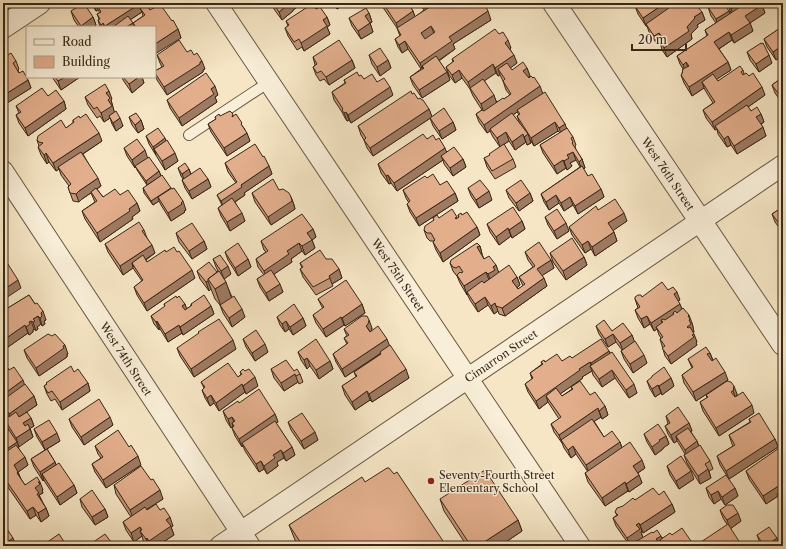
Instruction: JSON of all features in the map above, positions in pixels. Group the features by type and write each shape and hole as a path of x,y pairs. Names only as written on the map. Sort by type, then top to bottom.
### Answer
{"street":[{"path":"3,27 39,3"},
{"name":"West 75th Street","path":"216,3 580,546"},
{"name":"West 76th Street","path":"554,3 783,344"},
{"name":"Cimarron Street","path":"220,546 245,539 468,378 783,165"},
{"name":"West 74th Street","path":"3,171 245,539"}],"lane":[{"path":"189,135 269,82"}],"building":[{"path":"84,3 93,17 81,26 71,11"},
{"path":"96,3 141,3 105,26 103,23 101,25 98,20 100,19 97,14 101,12"},
{"path":"273,3 290,3 279,12"},
{"path":"383,3 408,3 413,11 396,23"},
{"path":"436,3 447,3 451,8 458,4 457,3 484,3 488,11 449,37 452,41 420,63 405,41 399,45 395,39 401,35 397,28","holes":["431,26 435,32 425,39 421,33"]},
{"path":"639,3 665,3 643,18 635,6"},
{"path":"676,3 695,3 702,12 694,17 695,18 687,27 689,31 664,48 660,42 664,39 659,33 654,36 646,24"},
{"path":"715,3 723,3 729,11 716,19 708,7"},
{"path":"727,3 736,3 737,5 731,9"},
{"path":"743,3 760,3 762,5 745,16 750,23 731,35 729,32 714,42 728,62 689,87 681,75 683,69 689,66 686,62 683,65 677,56 708,35 705,30 740,7 739,5"},
{"path":"146,4 150,10 160,4 172,21 173,20 178,29 156,43 156,26 135,26 133,23 145,15 140,8"},
{"path":"312,4 316,9 320,7 327,17 323,20 327,26 301,43 299,39 294,42 285,28 289,25 286,21"},
{"path":"366,8 369,13 365,16 370,23 358,31 349,18"},
{"path":"128,16 133,23 128,26 114,26"},
{"path":"783,26 783,45 773,52 764,39"},
{"path":"495,29 499,34 503,32 508,40 505,43 514,55 495,68 493,64 468,82 459,70 452,75 446,67 454,61 452,59"},
{"path":"179,40 187,52 191,50 194,55 197,53 202,61 200,64 164,87 156,75 156,70 164,66 157,55"},
{"path":"339,40 352,60 326,77 321,71 317,73 313,67 317,64 313,57"},
{"path":"763,43 769,55 756,64 747,52"},
{"path":"380,48 388,60 377,67 369,55"},
{"path":"11,53 16,61 13,63 19,73 23,71 28,80 4,95 3,94 3,58"},
{"path":"436,56 447,72 419,90 410,77 424,68 422,66"},
{"path":"523,62 527,68 523,71 529,78 531,76 533,78 534,77 540,86 484,125 476,114 482,110 484,111 511,94 503,81 505,79 498,69 507,63 512,70"},
{"path":"740,66 743,70 741,72 743,75 746,73 749,76 753,73 762,87 712,122 703,110 715,102 702,82 713,74 718,81"},
{"path":"357,72 359,76 361,75 364,79 372,74 377,82 384,78 390,87 348,115 346,112 344,113 332,92 346,83 344,80"},
{"path":"206,73 215,86 211,89 214,94 179,118 167,100"},
{"path":"783,77 783,95 781,97 772,85"},
{"path":"56,78 63,78 58,81"},
{"path":"124,78 138,78 129,84"},
{"path":"483,79 494,95 481,104 470,88"},
{"path":"105,84 109,91 106,93 110,98 108,100 112,106 101,113 97,107 94,109 85,97"},
{"path":"42,88 48,96 56,90 64,101 25,128 16,115 21,112 16,106"},
{"path":"411,91 412,94 414,93 418,99 420,98 423,100 429,109 370,148 364,140 366,138 358,126"},
{"path":"545,92 565,124 559,128 555,122 531,138 517,116 520,114 517,110"},
{"path":"747,105 751,111 757,107 761,114 756,117 763,127 734,146 728,136 724,139 715,126"},
{"path":"444,108 453,122 439,131 430,118"},
{"path":"116,111 120,118 113,123 109,116"},
{"path":"230,111 233,114 232,117 236,114 247,133 224,148 208,124 216,119 215,117 219,114 220,116"},
{"path":"136,113 141,120 135,125 129,117"},
{"path":"512,113 528,134 524,137 523,134 512,142 506,132 497,138 490,129"},
{"path":"86,114 99,133 53,163 46,153 44,155 38,147 43,143 37,140 38,136 61,120 66,128 74,122 73,120"},
{"path":"158,128 165,138 153,147 146,136"},
{"path":"567,128 573,137 571,138 572,143 582,159 579,162 573,152 567,155 569,158 554,166 540,145"},
{"path":"423,134 427,139 433,135 436,140 439,138 445,148 394,183 388,175 386,176 378,164"},
{"path":"137,139 145,150 132,160 124,148"},
{"path":"167,140 175,153 162,161 154,149"},
{"path":"255,144 269,166 221,201 217,195 237,182 225,163"},
{"path":"504,144 513,159 492,171 484,158"},
{"path":"454,147 463,159 450,168 441,156"},
{"path":"81,152 98,178 76,194 70,193 68,187 71,184 58,167"},
{"path":"149,157 159,171 146,181 135,166"},
{"path":"185,163 189,169 182,174 178,168"},
{"path":"582,166 588,176 592,174 601,189 575,206 570,197 561,203 556,195 546,202 541,194"},
{"path":"200,168 208,179 189,191 182,180"},
{"path":"433,174 440,185 447,181 455,193 416,218 407,204 410,201 403,190 425,176 427,178"},
{"path":"162,175 171,188 151,201 143,188"},
{"path":"273,179 279,190 283,189 289,193 292,201 268,217 252,193"},
{"path":"480,180 489,191 476,200 468,188"},
{"path":"521,180 530,193 516,203 506,190"},
{"path":"96,188 103,197 115,189 120,195 128,190 137,203 129,209 130,211 97,233 82,211 97,201 91,192"},
{"path":"174,188 183,201 181,203 182,204 168,213 158,197"},
{"path":"232,198 242,213 227,222 218,208"},
{"path":"615,199 624,213 608,223 614,232 592,247 588,241 582,245 569,227 596,206 598,210"},
{"path":"513,207 522,221 509,230 508,228 496,237 487,224"},
{"path":"783,207 783,229 772,214"},
{"path":"452,209 457,217 455,218 456,219 461,213 462,215 467,212 477,227 440,253 433,242 435,240 431,233 427,233 424,230 425,226 434,220 433,218 437,215 439,218"},
{"path":"557,209 566,223 554,231 545,217"},
{"path":"302,214 313,229 307,233 312,240 302,246 299,243 287,251 289,254 264,271 256,259 268,251 261,241"},
{"path":"139,222 144,230 142,231 152,245 120,266 105,244"},
{"path":"192,223 204,241 189,251 176,233"},
{"path":"572,238 584,257 563,271 550,253"},
{"path":"539,242 551,260 537,269 544,278 502,308 496,306 495,303 491,306 485,297 475,304 467,292 482,281 484,283 509,265 517,277 512,281 518,289 525,284 519,277 535,266 525,252"},
{"path":"238,243 248,259 235,268 225,252"},
{"path":"477,243 480,246 477,247 484,259 489,256 496,265 493,267 495,270 488,274 486,272 464,286 457,275 460,272 463,272 459,266 456,268 453,267 450,263 451,260"},
{"path":"174,247 177,252 179,251 192,270 144,303 134,287 143,280 132,263 143,255 147,262 165,250 166,252"},
{"path":"320,250 326,259 332,259 339,269 329,276 330,278 313,287 300,269 303,267 300,263"},
{"path":"220,255 228,266 221,271 213,259"},
{"path":"6,261 18,280 3,290 3,262"},
{"path":"209,262 217,272 206,282 197,271"},
{"path":"271,270 280,284 266,293 257,279"},
{"path":"219,271 226,282 215,289 208,279"},
{"path":"346,280 362,304 323,329 313,315 324,307 318,299"},
{"path":"662,282 668,290 673,287 677,292 674,294 680,304 651,323 647,316 641,319 635,310 640,307 635,297 641,295 642,297"},
{"path":"29,295 35,304 37,303 43,311 41,313 42,316 40,318 38,316 33,319 35,321 29,322 30,324 26,327 25,325 5,339 3,336 3,311"},
{"path":"204,295 211,306 180,327 179,325 165,334 157,321 156,322 151,316 165,306 164,304 176,296 177,298 179,296 185,304 182,306 185,310"},
{"path":"234,296 242,309 229,318 220,305"},
{"path":"294,304 303,318 290,327 286,321 282,324 277,317"},
{"path":"683,308 689,315 691,324 687,327 690,327 694,337 668,356 662,348 665,346 660,339 663,337 656,327 663,322 661,320 665,320 674,314 673,313 675,311 677,313"},
{"path":"362,316 367,316 369,320 366,326 370,332 378,326 387,339 342,369 333,354 348,343 344,338 349,335 344,329"},
{"path":"219,319 233,340 191,369 177,348 199,333 198,332"},
{"path":"604,320 612,331 623,323 632,335 620,343 613,334 605,339 596,326"},
{"path":"256,330 265,344 252,353 243,339"},
{"path":"48,334 52,336 55,334 65,345 63,346 64,348 36,368 24,350"},
{"path":"316,339 330,361 316,370 307,358 304,360 298,352"},
{"path":"601,339 609,351 579,369 580,370 536,401 525,384 533,378 530,373 543,364 541,362 544,360 545,362 557,354 562,361 570,356 572,358"},
{"path":"635,341 644,355 630,364 621,351"},
{"path":"390,345 406,369 369,394 367,391 352,402 342,386 357,376 354,372 381,354 380,352"},
{"path":"706,347 710,353 707,354 712,361 716,358 725,372 693,392 682,375 693,367 688,359"},
{"path":"612,352 634,384 626,390 612,370 599,379 590,366"},
{"path":"286,360 294,371 297,369 300,374 296,376 295,374 281,383 271,369"},
{"path":"3,361 9,370 14,367 23,380 4,394 3,392"},
{"path":"228,363 238,377 242,374 240,372 243,369 245,371 249,369 255,377 243,386 242,384 216,403 211,395 207,398 202,390 205,387 201,382"},
{"path":"71,366 74,372 78,369 88,383 60,402 52,391 48,393 44,386 47,384 46,383"},
{"path":"664,367 671,378 652,389 647,381"},
{"path":"580,381 590,395 595,392 605,406 599,411 598,408 559,435 551,424 561,417 546,396 556,388 562,396 573,389 571,387"},
{"path":"727,381 731,382 734,386 733,391 731,392 735,397 743,392 752,405 716,428 700,402 708,397 706,395"},
{"path":"25,384 34,396 9,414 3,405 3,400"},
{"path":"259,389 275,414 239,439 232,428 234,426 232,423 235,421 232,417 228,419 223,411 238,401 239,403"},
{"path":"99,399 110,417 81,437 69,419"},
{"path":"678,407 689,423 671,435 665,426 670,423 666,416"},
{"path":"16,412 19,417 27,412 31,418 23,423 25,426 28,424 30,429 16,438 3,417 7,414 9,417"},
{"path":"302,413 315,432 301,441 288,422"},
{"path":"759,413 775,439 726,471 717,456 735,445 729,435 751,422 749,419"},
{"path":"592,419 604,437 612,431 620,442 586,465 573,446 568,450 561,440"},
{"path":"49,420 57,433 42,442 34,429"},
{"path":"275,421 292,447 283,453 281,450 273,455 275,458 264,466 261,461 256,464 242,443"},
{"path":"658,424 666,436 652,447 644,434"},
{"path":"688,428 697,441 685,450 676,436"},
{"path":"9,430 17,442 4,451 3,434"},
{"path":"118,430 129,447 131,445 138,456 103,480 92,464 103,457 95,446"},
{"path":"630,442 642,460 633,466 639,475 626,484 625,482 602,498 585,473"},
{"path":"16,445 25,457 14,465 18,472 17,473 25,485 37,477 40,482 38,482 40,484 35,488 46,508 38,513 33,507 27,511 3,476 3,454"},
{"path":"700,445 710,461 705,464 708,469 698,476 684,455"},
{"path":"779,448 783,451 783,454 778,459 782,465 783,464 783,483 763,496 746,471"},
{"path":"47,449 55,462 40,472 31,459"},
{"path":"681,456 691,471 676,481 667,466"},
{"path":"59,463 74,485 57,497 42,474"},
{"path":"141,466 151,480 153,479 160,490 130,510 114,485"},
{"path":"389,468 394,474 397,472 443,541 440,543 442,546 303,546 289,525 362,477 365,482"},
{"path":"485,470 518,520 478,546 471,546 440,499"},
{"path":"726,475 735,488 722,497 718,491 711,495 706,488"},
{"path":"653,488 659,495 664,491 672,504 640,525 639,523 636,525 640,529 627,538 613,518 618,515 615,512 617,508 623,506 633,498 635,500"},
{"path":"92,490 105,509 92,517 80,499"},
{"path":"783,490 783,502 777,494"},
{"path":"156,504 160,510 164,508 170,517 166,520 171,526 149,541 140,531 142,530 140,527 131,533 123,522 145,507 147,510"},
{"path":"727,505 733,505 738,513 727,520 720,510"},
{"path":"3,523 13,538 3,545"},
{"path":"728,524 742,546 730,545 727,541 720,546 704,546 701,542"},
{"path":"769,527 777,538 764,546 757,535"},
{"path":"682,528 693,544 689,546 661,546 663,545 660,540 670,533 672,535"},
{"path":"657,530 661,536 656,539 661,546 633,546 632,544"},
{"path":"59,534 67,546 31,546 39,541 41,544 44,541 46,543"},
{"path":"105,534 114,546 94,546 92,543"},
{"path":"19,541 22,546 11,546"},
{"path":"778,541 782,546 770,546"}],"place":[{"name":"Seventy-Fourth Street Elementary School","path":"431,481"}]}
